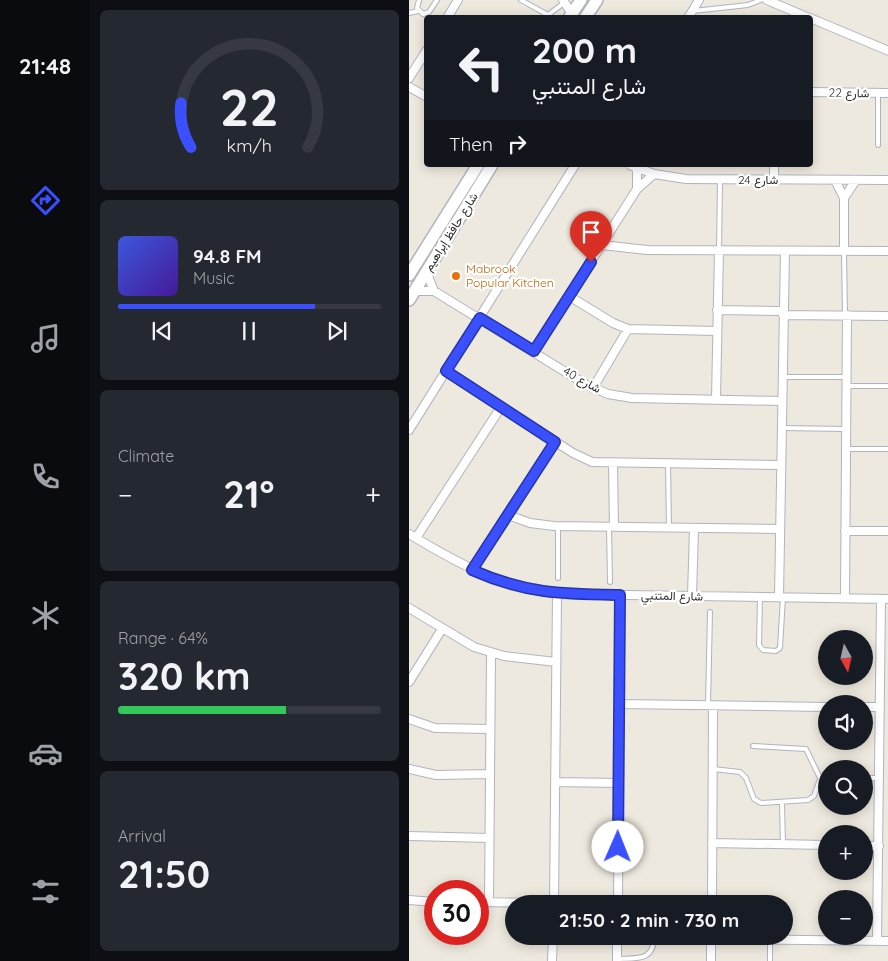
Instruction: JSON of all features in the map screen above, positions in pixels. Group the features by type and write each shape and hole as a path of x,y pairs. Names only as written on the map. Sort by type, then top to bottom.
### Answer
{"street":[{"path":"449,15 458,0"},
{"path":"572,15 581,0"},
{"path":"587,15 597,0"},
{"path":"691,14 699,0"},
{"path":"767,0 803,15"},
{"path":"564,1 571,15"},
{"path":"813,19 888,51"},
{"path":"409,78 424,55"},
{"path":"409,87 424,95"},
{"name":"شارع 22","path":"813,92 885,92"},
{"name":"شارع حافظ إبراهيم","path":"409,275 477,167"},
{"name":"شارع حافظ إبراهيم","path":"412,295 491,167"},
{"path":"409,430 574,167"},
{"path":"633,167 637,189"},
{"name":"شارع 24","path":"633,167 654,174 687,179 888,180"},
{"path":"774,167 774,180"},
{"path":"534,351 637,189 654,174"},
{"path":"835,180 845,198 844,251"},
{"path":"845,198 856,180"},
{"path":"602,245 633,249 888,251"},
{"path":"716,399 719,250"},
{"path":"781,597 780,465 785,250"},
{"path":"412,295 434,291 426,271"},
{"name":"شارع 40","path":"434,291 593,388 624,397 781,400"},
{"path":"569,296 613,323 628,329 717,331"},
{"path":"717,310 888,316"},
{"path":"845,598 848,429 846,315"},
{"path":"593,388 628,329"},
{"path":"446,371 582,458 613,464 780,465"},
{"path":"413,536 501,407"},
{"path":"472,570 555,442"},
{"path":"611,527 613,464"},
{"path":"508,515 530,523 558,526 780,529"},
{"path":"692,596 694,528"},
{"path":"845,531 888,531"},
{"name":"شارع المتنبي","path":"413,536 472,570 506,584 557,594 885,599"},
{"path":"554,895 557,594"},
{"path":"618,895 620,595"},
{"path":"877,940 880,707 885,599"},
{"path":"409,608 457,639 491,653 556,662"},
{"path":"409,682 442,629"},
{"path":"489,880 491,653"},
{"path":"619,704 818,707"},
{"path":"711,706 713,769 712,895"},
{"path":"873,707 880,707"},
{"path":"409,718 420,724 435,728 490,729"},
{"path":"409,769 436,775 490,774"},
{"path":"555,782 619,783"},
{"path":"409,836 489,838"},
{"path":"712,843 818,845"},
{"path":"873,846 879,846"},
{"path":"409,900 424,901"},
{"path":"489,902 505,902"},
{"path":"793,939 888,940"},
{"path":"552,961 553,945"},
{"path":"617,945 617,960"},
{"path":"711,945 711,961"}],"lane":[{"path":"418,11 417,5 419,0"},
{"path":"409,13 418,11 426,14 437,0"},
{"path":"521,0 548,15 564,1"},
{"path":"691,14 748,5 761,0"},
{"path":"878,145 885,92"},
{"path":"719,250 720,180"},
{"path":"844,251 846,315"},
{"path":"782,377 847,377"},
{"path":"847,386 888,386"},
{"path":"781,428 848,429"},
{"path":"847,449 888,449"},
{"path":"668,464 669,528"},
{"path":"558,526 559,578"},
{"path":"610,582 611,527"},
{"path":"760,597 759,645 763,650 776,651 780,648 781,597"},
{"path":"710,612 711,706"},
{"path":"753,746 806,749 818,774"},
{"path":"713,769 740,772 746,778 751,795 757,802 808,800 814,796 818,787"},
{"path":"873,778 879,778"},
{"path":"782,802 783,844"},
{"path":"617,960 644,958 651,955 654,945"},
{"path":"770,945 770,961"}],"place":[{"name":"Mabrook Popular Kitchen","path":"456,276"}],"route":[{"path":"591,262 534,351 480,318 446,371 555,442 472,570 489,578 523,589 557,594 620,595 618,847"}]}
